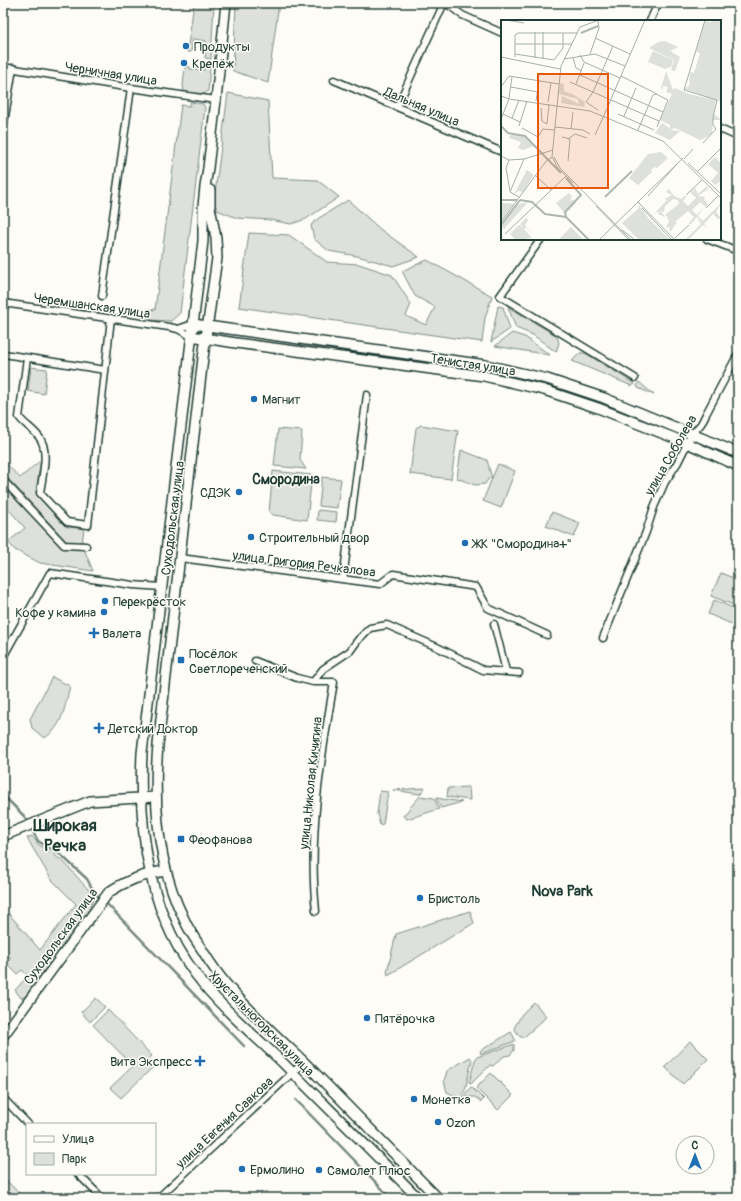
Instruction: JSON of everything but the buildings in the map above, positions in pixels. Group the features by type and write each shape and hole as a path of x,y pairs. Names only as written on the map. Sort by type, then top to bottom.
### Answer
{"main road":[{"name":"Суходольская улица","path":"152,665 203,241 203,206 226,3"},
{"name":"Суходольская улица","path":"3,1036 109,892 132,879 165,871 160,844 156,797 158,745 217,248 210,207 208,168"},
{"name":"Тенистая улица","path":"193,324 486,365 548,379 604,398 738,453"},
{"name":"Тенистая улица","path":"191,336 491,378 544,390 598,408 687,443 738,466"},
{"name":"Хрустальногорская улица","path":"152,665 142,754 141,798 145,852 156,897 166,922 190,965 204,984 228,1010 418,1198"},
{"path":"3,836 90,801 156,797"},
{"name":"Хрустальногорская улица","path":"165,871 183,919 208,961 232,991 438,1198"}],"street":[{"path":"397,107 444,3 462,16 501,33"},
{"path":"650,20 658,3"},
{"name":"Черничная улица","path":"3,67 216,100"},
{"path":"3,129 13,68"},
{"name":"Дальняя улица","path":"334,80 501,152"},
{"path":"102,296 131,88"},
{"path":"721,129 738,137"},
{"path":"540,240 500,296 635,378"},
{"path":"710,240 738,251"},
{"name":"Черемшанская улица","path":"3,303 178,329 191,336"},
{"path":"27,358 19,417 22,422 32,428 41,439 45,450 40,493 67,522 88,525 111,318"},
{"name":"Черемшанская улица","path":"178,329 193,324"},
{"path":"4,354 105,370"},
{"name":"улица Соболева","path":"603,638 646,532 654,506 665,482 678,462 692,434 701,424 738,354"},
{"path":"343,579 367,395"},
{"path":"3,480 64,545 86,546"},
{"name":"улица Григория Речкалова","path":"180,558 380,584 393,574 476,586 488,608 547,635"},
{"path":"3,657 50,572 133,585 162,587"},
{"path":"494,624 506,671"},
{"path":"255,661 296,678 313,682 323,669 350,651 370,628 387,625 437,647 483,670 519,673"},
{"name":"улица Николая Кичигина","path":"313,682 334,682 314,823 313,880 316,911"},
{"name":"улица Евгения Савкова","path":"158,1198 304,1062"},
{"path":"3,1098 27,1123"},
{"path":"79,1175 102,1198"}],"green space":[{"path":"194,3 210,3 211,5 214,5 211,59 205,58 206,41 193,39 191,52 187,52"},
{"path":"236,3 279,3 268,83 233,71"},
{"path":"205,65 209,65 210,67 208,91 204,94 184,92 183,86 185,66 190,67 190,69 204,70"},
{"path":"228,93 268,101 272,178 317,180 339,197 306,219 291,224 270,220 237,218 217,210 214,201"},
{"path":"190,102 203,104 205,108 180,313 171,321 150,320 147,317 148,309 155,310 181,105 190,106"},
{"path":"348,200 381,230 419,257 393,266 357,256 329,251 314,239 311,225 319,218"},
{"path":"249,233 289,235 327,262 359,264 392,275 411,304 406,316 426,325 435,307 415,296 402,271 427,260 492,296 485,318 482,342 239,307"},
{"path":"498,306 503,307 510,329 491,342"},
{"path":"508,307 557,336 559,343 556,352 533,335 516,328"},
{"path":"512,333 525,337 550,355 495,346"},
{"path":"580,353 585,353 635,384 632,386 572,361"},
{"path":"31,367 47,369 44,394 28,391"},
{"path":"639,382 654,395 638,388 637,386"},
{"path":"421,425 458,431 451,479 410,474 416,428"},
{"path":"278,429 302,431 300,460 306,469 274,466"},
{"path":"461,450 487,460 492,478 489,478 485,484 475,485 457,478"},
{"path":"3,460 20,478 41,460 36,493 68,527 84,529 82,543 67,542 3,473"},
{"path":"498,464 515,471 501,508 483,501"},
{"path":"273,471 312,475 307,520 273,515 269,512"},
{"path":"322,477 341,479 337,508 319,506"},
{"path":"3,485 62,548 84,549 93,571 40,563 15,550 8,542 25,528 3,503"},
{"path":"318,510 337,512 336,522 317,520"},
{"path":"552,512 580,523 574,537 546,526"},
{"path":"721,573 738,580 738,607 711,596"},
{"path":"714,600 738,610 738,620 736,626 708,614"},
{"path":"52,677 70,686 65,708 59,722 50,734 44,738 32,728 30,719"},
{"path":"469,787 470,800 447,797 448,788"},
{"path":"425,788 420,794 393,790"},
{"path":"380,791 388,792 383,824 380,825 377,814"},
{"path":"420,796 434,798 439,809 407,819 403,816"},
{"path":"436,798 462,802 441,808"},
{"path":"32,836 38,844 63,861 95,897 90,905 90,908 25,997 21,998 15,990 28,976 22,970 17,974 6,963 11,958 9,956 3,961 3,915 9,914 40,950 76,904 51,879 27,838"},
{"path":"470,911 474,923 388,975 387,972 396,934"},
{"path":"96,998 105,1007 90,1022 81,1012"},
{"path":"534,1002 546,1016 524,1037 520,1037 514,1028 522,1014"},
{"path":"108,1010 152,1056 147,1061 153,1067 121,1098 110,1088 133,1066 93,1025"},
{"path":"511,1032 515,1041 481,1054 480,1051"},
{"path":"690,1041 708,1059 683,1084 665,1067"},
{"path":"514,1044 514,1050 510,1055 504,1056 493,1066 490,1065 471,1084 469,1083 477,1057"},
{"path":"470,1057 472,1060 465,1090 459,1098 447,1092 444,1081 447,1071"},
{"path":"491,1073 513,1095 498,1110 476,1088"},
{"path":"471,1087 484,1099 481,1102 475,1097 462,1097"},
{"path":"3,1177 24,1198 3,1198"}],"waterway":[{"path":"3,795 25,817 38,841 61,855 87,879 94,892 101,899"},
{"path":"105,902 244,1046"},
{"path":"296,1100 391,1198"}],"place":[{"name":"Продукты","path":"186,46"},
{"name":"Крепёж","path":"184,63"},
{"name":"Магнит","path":"254,399"},
{"name":"СДЭК","path":"239,492"},
{"name":"Строительный двор","path":"251,537"},
{"name":"ЖК \"Смородина+\"","path":"465,543"},
{"name":"Перекрёсток","path":"105,601"},
{"name":"Кофе у камина","path":"104,612"},
{"name":"Валета","path":"94,633"},
{"name":"Посёлок Светлореченский","path":"181,660"},
{"name":"Детский Доктор","path":"99,728"},
{"name":"Феофанова","path":"181,839"},
{"name":"Бристоль","path":"420,898"},
{"name":"Пятёрочка","path":"367,1018"},
{"name":"Вита Экспресс","path":"200,1061"},
{"name":"Монетка","path":"414,1099"},
{"name":"Ozon","path":"438,1122"},
{"name":"Ермолино","path":"242,1169"},
{"name":"Самолет Плюс","path":"319,1170"}],"district":[{"name":"Смородина","path":"286,479"},
{"name":"Широкая Речка","path":"65,835"},
{"name":"Nova Park","path":"562,891"}]}
